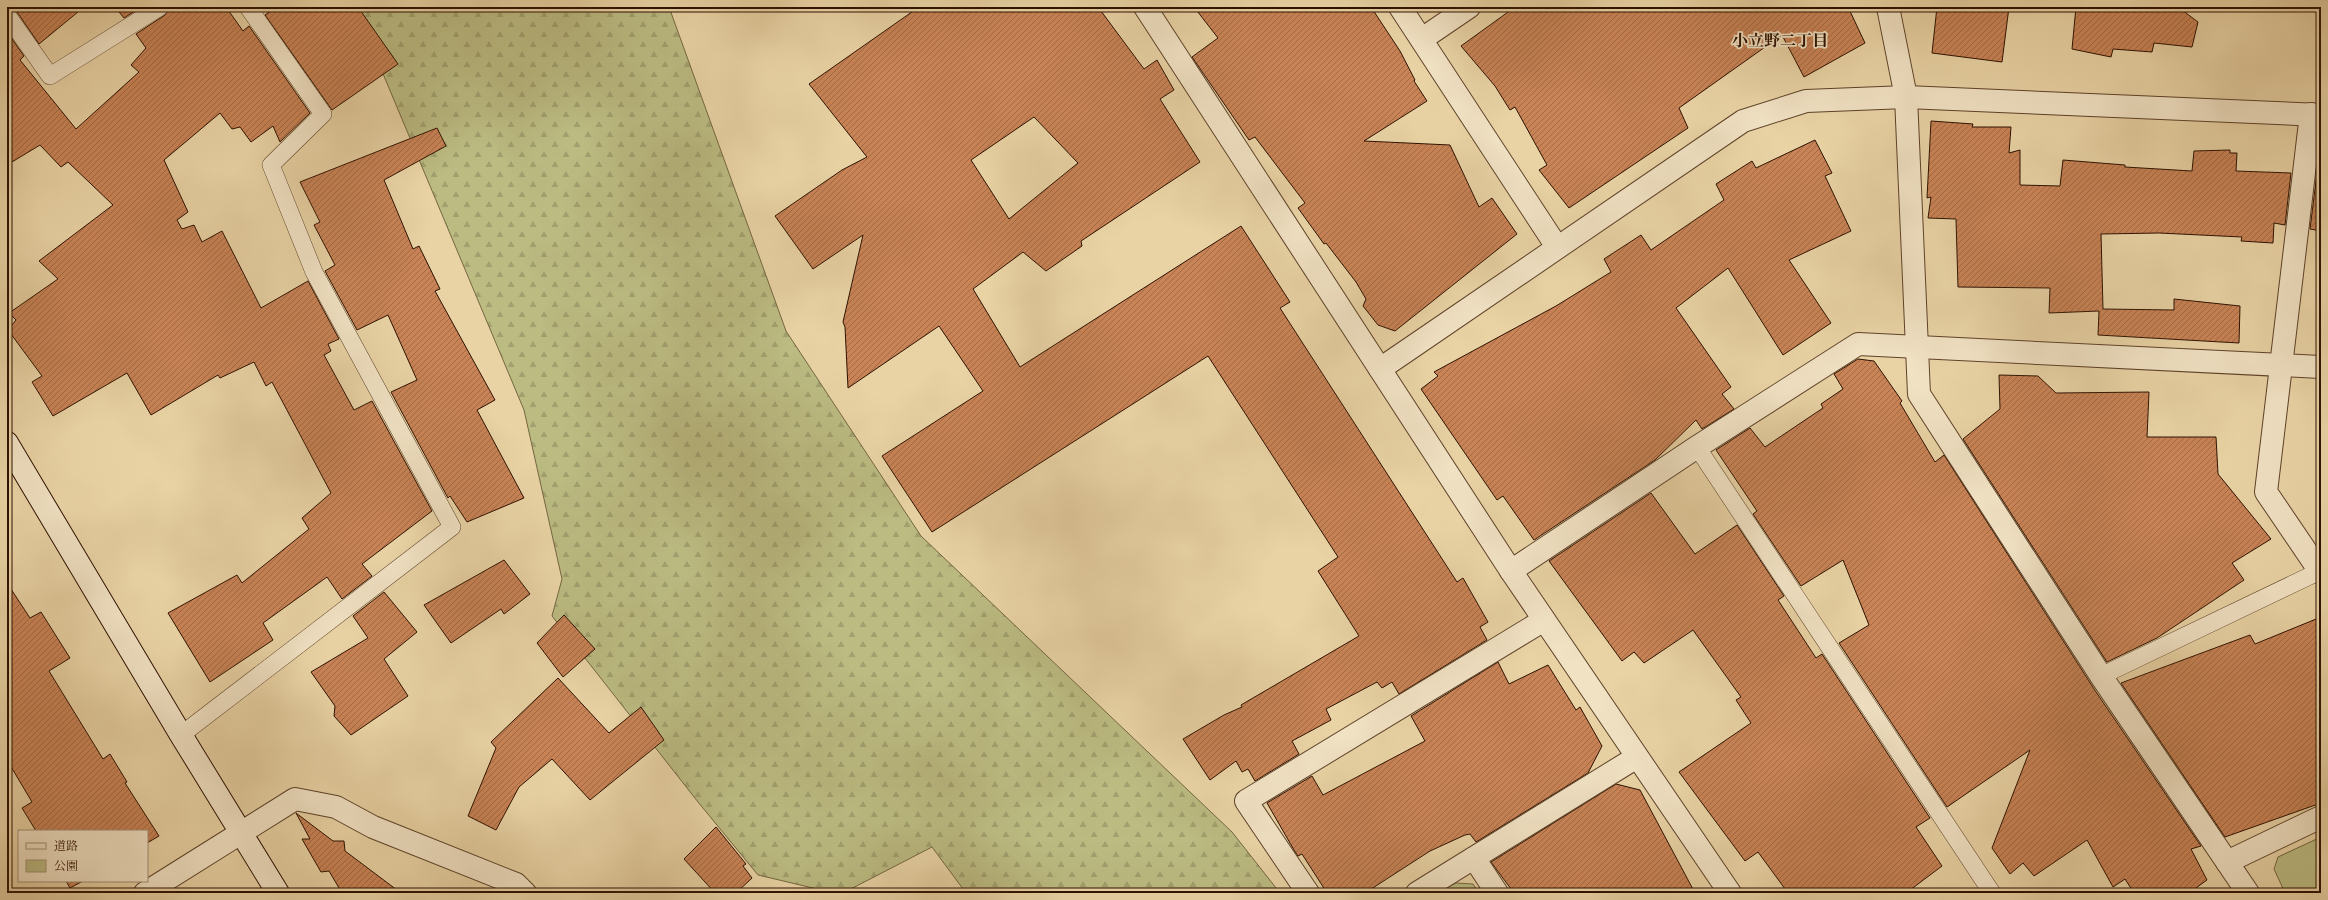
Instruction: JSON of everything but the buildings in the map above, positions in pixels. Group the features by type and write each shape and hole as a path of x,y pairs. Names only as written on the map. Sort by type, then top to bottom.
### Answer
{"street":[{"path":"1145,7 1511,571 1730,893"},
{"path":"1400,7 1557,247"},
{"path":"1422,39 1469,7"},
{"path":"1888,7 1906,97 1919,394 2101,676 2248,893"},
{"path":"1380,369 1743,120 1806,101 1906,97 2318,112 2280,365 2266,492 2320,572"},
{"path":"1511,571 1697,447 1858,344 2321,367"},
{"path":"7,443 181,735 278,893"},
{"path":"1308,893 1246,801 1544,620"},
{"path":"1417,893 1637,757"},
{"path":"145,893 295,799 336,807 373,827 516,884 525,893"},
{"path":"2227,862 2321,817"},
{"path":"1474,858 1497,893"}],"lane":[{"path":"7,15 50,76 160,7"},
{"path":"181,735 452,527 314,272 271,165 323,114 248,7"},
{"path":"1697,447 1992,893"},
{"path":"2101,676 2320,572"}],"green space":[{"path":"355,7 669,7 786,331 921,536 1232,832 1280,893 966,893 932,847 843,893 834,893 758,875 698,802 552,616 562,579 524,410"},
{"path":"2321,837 2321,893 2285,893 2274,869 2278,857"},
{"path":"1456,883 1473,884 1479,893 1437,893"}],"district":[{"name":"小立野二丁目","path":"1780,40"}]}
